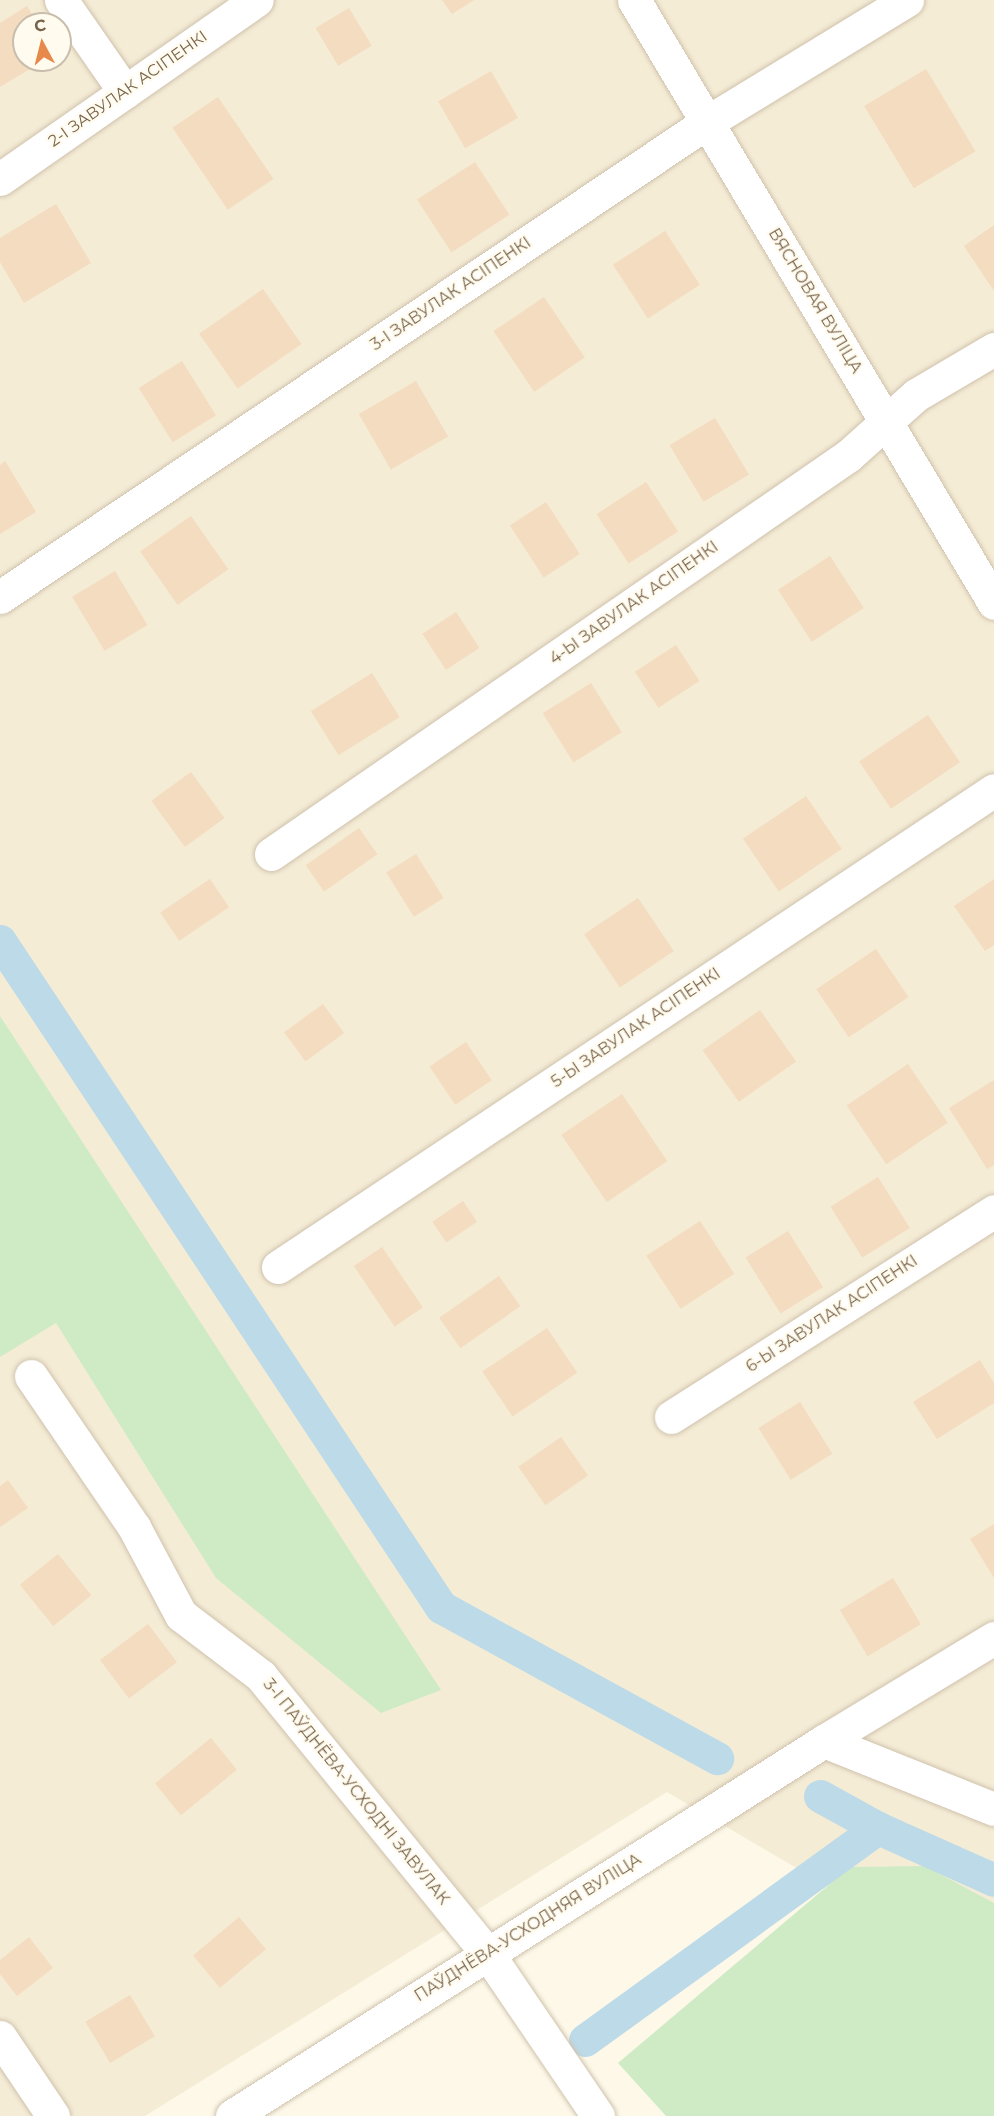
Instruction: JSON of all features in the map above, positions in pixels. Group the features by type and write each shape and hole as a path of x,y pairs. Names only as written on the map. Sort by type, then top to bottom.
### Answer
{"street":[{"path":"61,0 125,92"},
{"name":"2-І ЗАВУЛАК АСІПЕНКІ","path":"0,179 257,0"},
{"name":"ВЯСНОВАЯ ВУЛІЦА","path":"634,0 709,121 994,603"},
{"name":"3-І ЗАВУЛАК АСІПЕНКІ","path":"0,597 709,121 907,0"},
{"name":"4-Ы ЗАВУЛАК АСІПЕНКІ","path":"271,854 848,456 916,395 994,349"},
{"name":"5-Ы ЗАВУЛАК АСІПЕНКІ","path":"278,1267 994,790"},
{"name":"6-Ы ЗАВУЛАК АСІПЕНКІ","path":"671,1417 994,1211"},
{"name":"3-І ПАЎДНЁВА-УСХОДНІ ЗАВУЛАК","path":"31,1376 134,1527 181,1615 261,1676 488,1954 598,2116"},
{"name":"ПАЎДНЁВА-УСХОДНЯЯ ВУЛІЦА","path":"232,2116 824,1741 994,1638"},
{"path":"824,1741 994,1809"},
{"path":"0,2037 53,2116"}],"shaded area":[{"path":"0,0 994,0 994,1984 667,1792 145,2116 0,2116"}],"green space":[{"path":"0,1016 441,1690 381,1713 216,1578 56,1323 0,1357"},
{"path":"925,1866 994,1903 994,2116 666,2116 618,2063 850,1867"}],"building":[{"path":"442,0 474,0 452,14"},
{"path":"27,6 31,12 17,12"},
{"path":"349,8 372,46 338,66 316,28"},
{"path":"12,15 12,72 25,72 0,87 0,23"},
{"path":"926,69 975,151 914,188 864,106"},
{"path":"491,71 518,118 465,148 438,102"},
{"path":"218,97 273,179 228,210 172,128"},
{"path":"475,162 509,215 451,252 417,200"},
{"path":"56,204 91,263 24,303 0,262 0,238"},
{"path":"994,225 994,291 964,246"},
{"path":"665,231 700,285 648,318 613,265"},
{"path":"263,289 301,344 238,389 199,334"},
{"path":"544,297 585,358 534,392 493,331"},
{"path":"182,361 216,415 173,442 139,388"},
{"path":"416,381 448,436 391,469 359,414"},
{"path":"715,418 749,475 704,502 670,445"},
{"path":"5,461 36,512 0,534 0,465"},
{"path":"646,482 678,531 629,564 597,514"},
{"path":"546,502 580,554 544,577 510,525"},
{"path":"191,516 228,569 177,605 140,552"},
{"path":"830,556 864,608 812,642 778,590"},
{"path":"115,571 147,625 105,651 72,597"},
{"path":"456,612 479,648 446,670 422,634"},
{"path":"676,645 699,681 658,708 635,672"},
{"path":"372,673 400,717 338,755 311,711"},
{"path":"591,683 622,732 573,762 543,713"},
{"path":"928,715 960,762 891,809 859,761"},
{"path":"191,772 225,818 185,847 151,801"},
{"path":"806,796 842,849 779,892 743,838"},
{"path":"359,828 377,854 324,891 306,865"},
{"path":"416,854 444,898 414,917 386,873"},
{"path":"210,879 229,907 179,941 160,913"},
{"path":"994,879 994,945 985,951 954,906"},
{"path":"638,898 674,951 620,987 584,934"},
{"path":"876,949 908,997 849,1037 816,989"},
{"path":"323,1004 344,1033 305,1061 284,1032"},
{"path":"760,1010 796,1062 739,1102 703,1050"},
{"path":"466,1042 492,1080 455,1105 430,1067"},
{"path":"908,1064 948,1123 886,1164 847,1105"},
{"path":"994,1080 994,1165 987,1169 949,1108"},
{"path":"622,1094 667,1161 607,1202 561,1135"},
{"path":"878,1177 910,1228 862,1258 831,1207"},
{"path":"463,1201 477,1222 446,1242 432,1222"},
{"path":"700,1221 734,1274 681,1309 646,1256"},
{"path":"788,1231 823,1287 781,1313 746,1257"},
{"path":"382,1247 423,1308 395,1327 354,1266"},
{"path":"499,1276 520,1306 460,1348 439,1318"},
{"path":"547,1328 577,1373 513,1416 482,1372"},
{"path":"980,1360 994,1383 994,1403 937,1439 913,1402"},
{"path":"800,1402 832,1454 791,1480 758,1428"},
{"path":"561,1437 588,1476 545,1505 518,1467"},
{"path":"8,1480 28,1508 0,1527 0,1486"},
{"path":"994,1524 994,1578 970,1539"},
{"path":"58,1554 91,1595 53,1626 20,1585"},
{"path":"893,1578 921,1624 868,1656 840,1610"},
{"path":"148,1624 177,1662 129,1698 100,1660"},
{"path":"211,1738 237,1770 181,1815 155,1783"},
{"path":"239,1917 266,1949 220,1988 193,1956"},
{"path":"29,1937 53,1968 17,1996 0,1974 0,1960"},
{"path":"130,1995 155,2036 110,2063 85,2022"}],"waterway":[{"path":"0,941 441,1607 717,1758"},
{"path":"820,1796 878,1828"},
{"path":"585,2040 878,1828 994,1880"}]}
